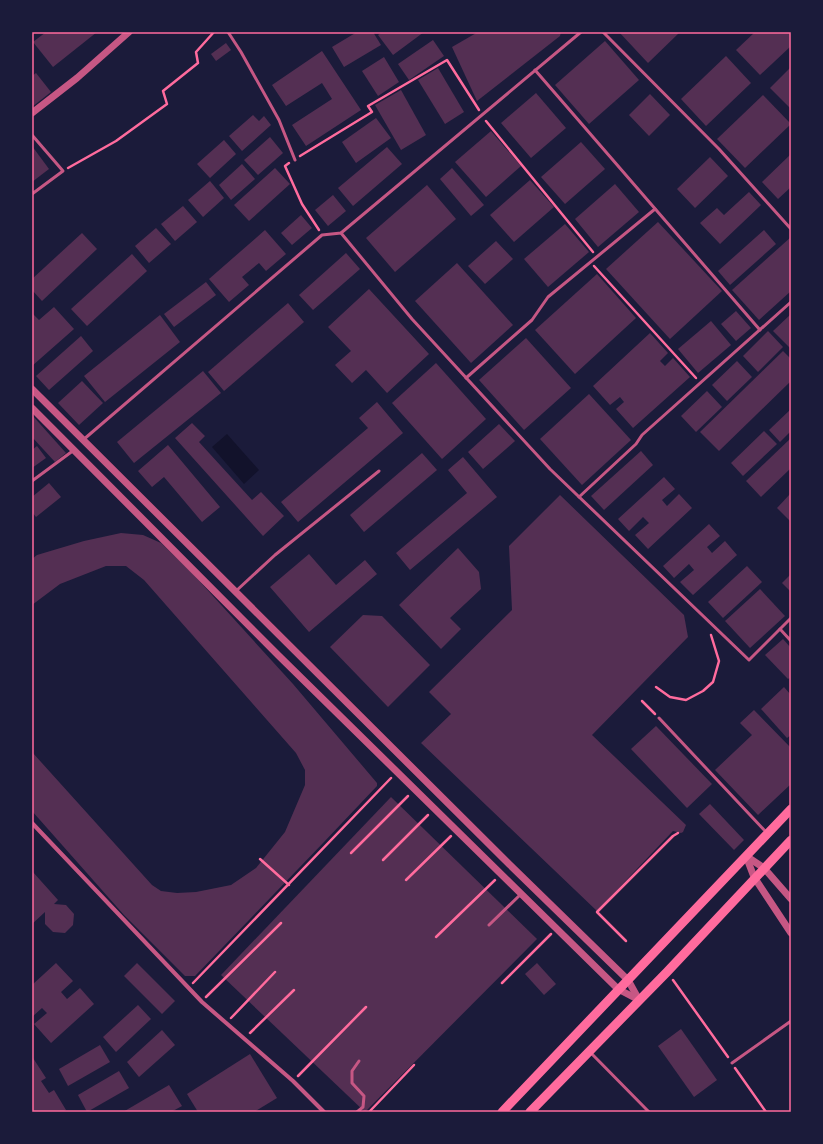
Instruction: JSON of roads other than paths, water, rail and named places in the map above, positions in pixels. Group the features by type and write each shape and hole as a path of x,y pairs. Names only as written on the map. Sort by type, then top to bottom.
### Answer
{"main road":[{"path":"502,1112 537,1077 618,989 767,833 791,810"},
{"path":"530,1112 791,840"}],"street":[{"path":"32,113 77,78 129,32"},
{"path":"32,389 509,864 628,980 639,1000"},
{"path":"32,408 284,660 618,989 639,1000"},
{"path":"32,822 202,1002 293,1081 324,1112"},
{"path":"746,856 764,868 791,899"},
{"path":"746,856 754,877 791,933"}],"lane":[{"path":"228,32 241,52 278,120 294,160"},
{"path":"83,440 322,235 341,233 581,32"},
{"path":"603,32 719,149 791,229"},
{"path":"535,70 760,330"},
{"path":"32,135 62,171 32,194"},
{"path":"466,378 532,320 548,297 655,209"},
{"path":"341,233 412,319 550,469 749,660 791,618"},
{"path":"579,497 636,444 642,435 791,302"},
{"path":"32,481 74,450"},
{"path":"236,592 275,555 379,471"},
{"path":"780,629 791,641"},
{"path":"659,718 767,833"},
{"path":"489,925 522,894"},
{"path":"732,1063 791,1021"},
{"path":"590,1051 649,1112"},
{"path":"357,1112 363,1107 364,1096 352,1083 352,1071 360,1061"}]}
